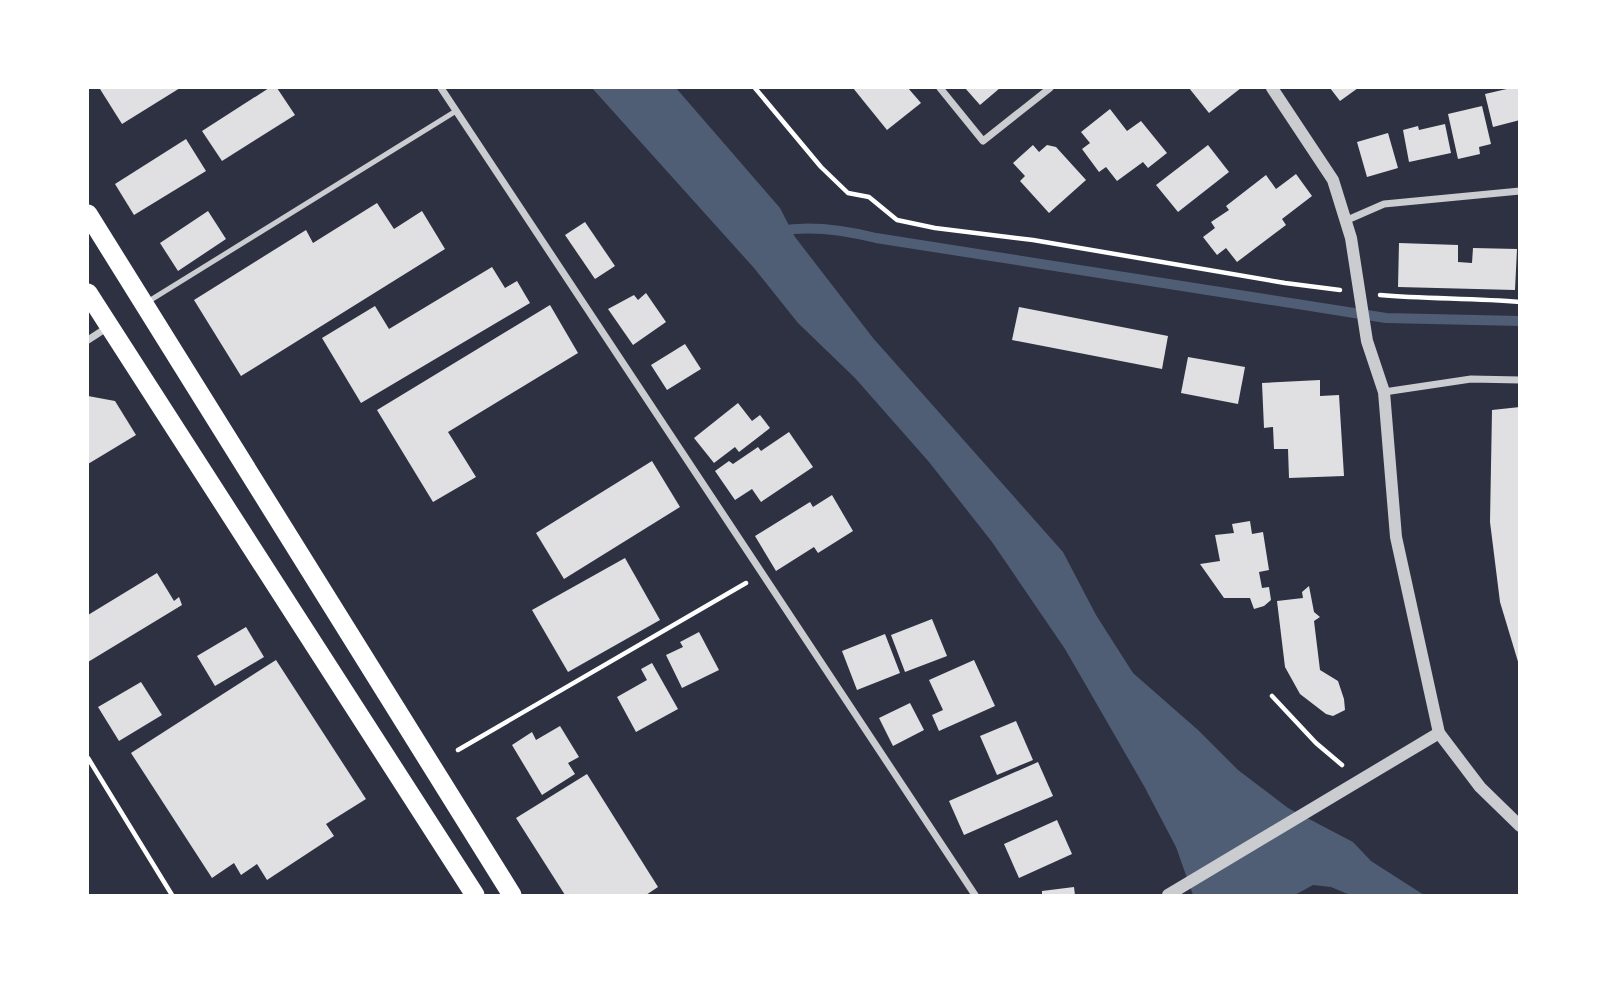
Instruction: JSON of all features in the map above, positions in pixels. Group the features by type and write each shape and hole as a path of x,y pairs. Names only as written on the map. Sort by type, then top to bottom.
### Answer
{"highway":[{"path":"88,214 512,895"},
{"path":"88,293 475,895"}],"street":[{"path":"441,88 975,895"},
{"path":"940,88 982,141 1050,88"},
{"path":"1272,88 1333,180 1351,238 1366,336 1384,392 1396,537 1439,733 1480,787 1520,827"},
{"path":"1345,221 1384,204 1520,191"},
{"path":"88,340 108,327"},
{"path":"1384,392 1471,379 1520,380"},
{"path":"1168,895 1439,733"}],"lane":[{"path":"144,304 456,111"}],"path":[{"path":"755,88 821,167 848,193 869,197 897,220 1360,293 1428,300 1484,299 1520,302"},
{"path":"458,750 762,573"},
{"path":"1272,696 1316,743 1346,768"},
{"path":"88,758 172,895"}],"water":[{"path":"592,88 676,88 780,208 795,237 873,338 1063,552 1096,615 1133,673 1198,730 1238,770 1288,808 1353,842 1371,861 1424,895 1350,895 1331,887 1313,885 1295,895 1193,895 1176,847 1144,786 1065,649 992,542 929,462 855,378 798,323 754,268"}],"building":[{"path":"180,88 122,124 100,89"},
{"path":"269,88 277,88 295,115 222,161 202,131"},
{"path":"853,88 908,88 921,103 887,130"},
{"path":"965,88 1000,88 980,105"},
{"path":"1189,88 1241,88 1209,113"},
{"path":"1330,88 1358,88 1340,101"},
{"path":"1520,88 1520,120 1493,127 1485,94"},
{"path":"1482,106 1491,144 1479,147 1480,154 1458,159 1448,114"},
{"path":"1110,109 1127,131 1141,121 1167,153 1148,168 1143,162 1117,181 1106,167 1099,172 1082,149 1090,143 1081,132"},
{"path":"1445,124 1451,153 1409,162 1403,130 1418,126 1419,130"},
{"path":"1388,133 1398,168 1367,177 1357,142"},
{"path":"186,139 206,171 134,215 115,184"},
{"path":"1033,145 1039,152 1047,145 1056,147 1086,180 1049,213 1020,181 1025,176 1013,163"},
{"path":"1208,145 1229,172 1178,212 1156,185"},
{"path":"1296,174 1312,196 1282,219 1286,225 1237,262 1226,248 1217,255 1203,237 1215,228 1211,222 1229,210 1226,206 1266,175 1276,189"},
{"path":"377,203 394,229 422,211 445,249 241,376 194,300 306,230 313,243"},
{"path":"208,211 226,239 178,271 160,243"},
{"path":"585,222 615,266 595,279 565,235"},
{"path":"1399,243 1458,245 1458,262 1472,263 1473,248 1517,249 1515,290 1398,287"},
{"path":"492,267 505,288 517,281 530,303 361,403 322,338 375,306 389,329"},
{"path":"646,293 666,322 633,345 608,309 634,295 638,300"},
{"path":"550,305 578,353 448,432 476,477 433,502 377,410"},
{"path":"1019,307 1168,336 1162,369 1012,340"},
{"path":"685,344 701,369 667,390 651,365"},
{"path":"1188,357 1245,367 1238,404 1181,393"},
{"path":"1320,380 1320,396 1339,395 1344,476 1289,478 1288,449 1274,449 1273,427 1264,428 1262,383"},
{"path":"88,396 115,401 136,435 88,464"},
{"path":"738,403 752,421 760,415 770,428 739,452 735,447 714,463 694,438"},
{"path":"1520,407 1519,665 1500,602 1490,522 1492,410"},
{"path":"789,432 813,467 761,502 752,489 735,500 715,471 729,461 733,464 758,447 761,451"},
{"path":"652,461 680,507 564,579 536,533"},
{"path":"832,495 853,531 818,553 814,547 776,571 755,536 810,502 813,507"},
{"path":"1250,521 1252,534 1263,532 1269,570 1259,572 1262,588 1269,587 1271,600 1254,609 1250,598 1224,598 1200,564 1220,561 1215,535 1234,533 1232,524"},
{"path":"625,558 660,620 568,672 532,610"},
{"path":"157,573 174,601 179,597 182,605 88,662 88,615"},
{"path":"1309,586 1314,612 1320,617 1314,621 1320,670 1338,681 1344,699 1345,710 1333,716 1326,714 1300,694 1285,667 1277,601 1303,598 1302,592"},
{"path":"932,619 947,656 905,672 891,635"},
{"path":"246,627 264,657 215,686 197,656"},
{"path":"699,632 719,670 682,688 666,655 683,647 680,642"},
{"path":"885,634 900,673 857,690 842,651"},
{"path":"276,660 366,799 326,824 334,836 267,880 257,864 241,875 234,863 212,878 131,753"},
{"path":"974,660 995,706 939,731 932,715 943,710 929,680"},
{"path":"652,663 678,709 636,732 617,697 647,680 641,669"},
{"path":"141,682 162,715 119,741 98,707"},
{"path":"910,703 924,730 893,746 879,718"},
{"path":"1016,721 1033,760 997,775 980,736"},
{"path":"560,726 579,757 568,763 575,774 542,795 512,745 532,732 536,740"},
{"path":"1038,762 1053,796 964,835 949,801"},
{"path":"587,774 658,887 646,895 565,895 516,818"},
{"path":"1057,820 1072,854 1019,878 1004,844"},
{"path":"1074,887 1075,895 1042,895 1042,891"}],"waterway":[{"path":"779,231 803,228 840,231 1386,318 1520,321"}]}
